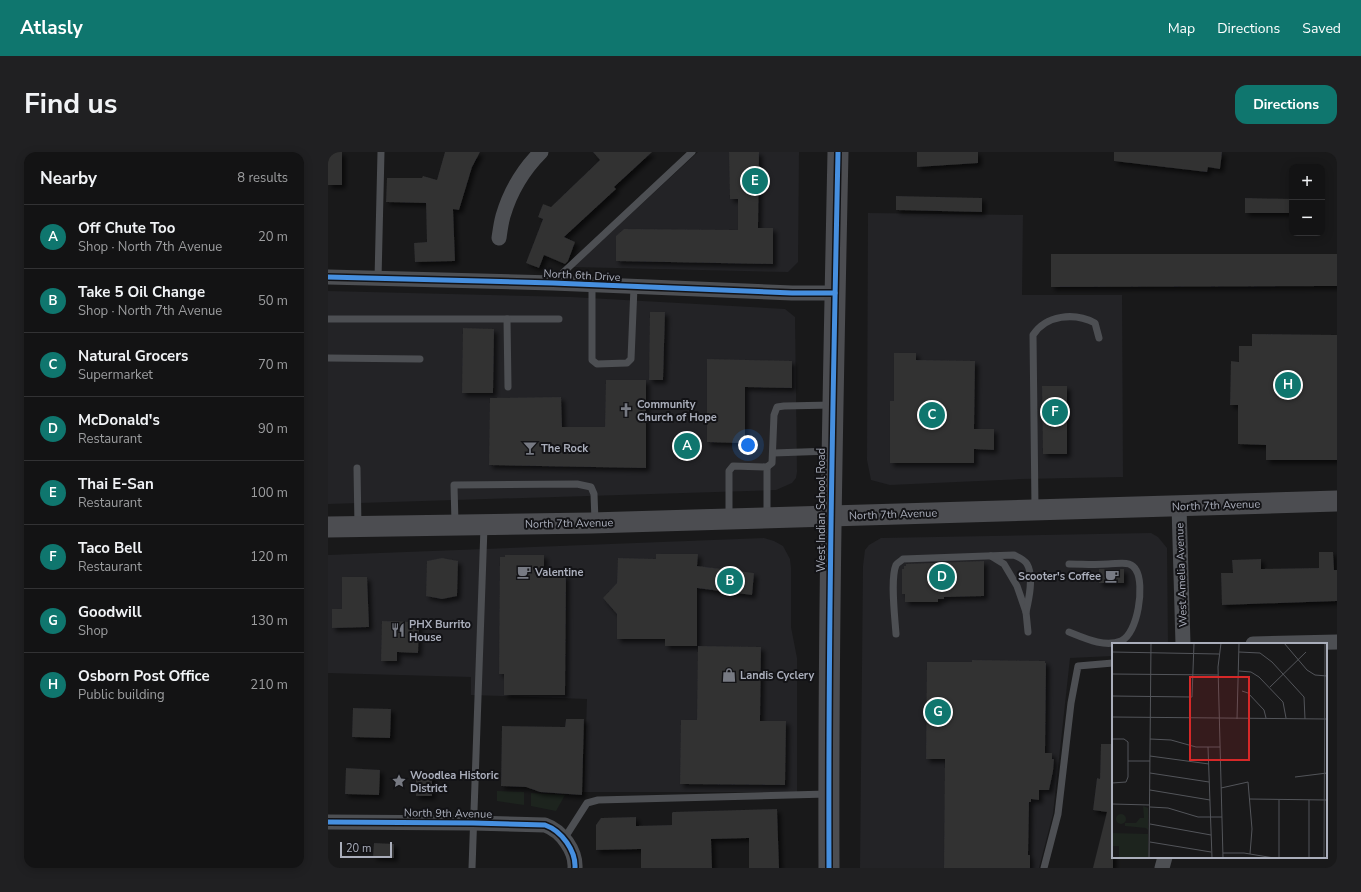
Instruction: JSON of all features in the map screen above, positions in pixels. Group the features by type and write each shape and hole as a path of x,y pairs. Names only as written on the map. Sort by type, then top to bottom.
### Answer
{"main road":[{"name":"West Indian School Road","path":"829,868 831,452 838,152"},
{"name":"North 7th Avenue","path":"328,527 595,523 1337,501"}],"street":[{"path":"499,238 502,217 513,191 529,164 541,152"},
{"name":"North 6th Drive","path":"328,277 553,283 792,293 835,293"},
{"name":"West Amelia Avenue","path":"1180,506 1183,643"},
{"path":"1295,643 1337,642"},
{"name":"North 9th Avenue","path":"328,822 545,825 551,827 564,839"},
{"path":"564,839 572,851 576,868"},
{"path":"1162,868 1165,858"}],"lane":[{"path":"378,279 380,152"},
{"path":"553,283 692,152"},
{"path":"592,285 592,360 597,364 627,363 631,359 634,287"},
{"path":"1035,510 1033,335 1049,320 1065,317 1082,318 1095,323 1099,338"},
{"path":"328,319 559,319"},
{"path":"507,319 508,387"},
{"path":"328,358 420,359"},
{"path":"729,519 729,471 733,466 767,467 772,463 774,414 777,408 784,406 832,404"},
{"path":"773,453 831,452"},
{"path":"767,467 767,517"},
{"path":"357,468 358,526"},
{"path":"455,525 454,485 577,484 591,486 594,494 595,523"},
{"path":"472,868 484,524"},
{"path":"896,634 894,571 898,562 903,559 989,555 1014,555 1022,558 1027,564 1030,577 1030,591 1026,612"},
{"path":"989,555 1004,564 1017,586 1026,612 1028,632"},
{"path":"1069,564 1126,563 1131,565 1136,570 1139,593 1136,619 1132,630 1123,640 1113,643 1105,643 1086,639 1069,632"},
{"path":"1044,868 1058,814 1071,703 1078,666 1112,663"},
{"path":"564,839 587,804 598,800 829,794"}],"shaded area":[{"path":"698,152 799,152 798,262 788,272 573,267"},
{"path":"868,213 1023,215 1022,295 1122,295 1123,477 1021,479 890,485 871,480 867,460"},
{"path":"328,291 571,297 785,309 795,317 796,478 792,483 776,490 328,504"},
{"path":"1151,533 1158,537 1167,548 1168,643 1112,643 1112,656 1070,658 1053,814 1039,868 860,868 863,566 865,550 869,545 881,538"},
{"path":"764,538 783,546 790,559 791,627 797,658 797,792 584,792 587,699 471,695 471,677 328,673 328,555"},
{"path":"497,791 524,792 524,805 497,801"},
{"path":"531,793 565,795 556,811 531,806"}],"building":[{"path":"328,152 342,152 342,185 328,185"},
{"path":"445,152 480,152 472,167 459,210 453,209 455,261 415,262 414,243 427,242 426,203 386,202 387,178 422,178 423,176 437,180"},
{"path":"593,152 652,152 614,187 616,189 564,237 575,242 568,261 565,264 544,255 539,268 526,263 543,219 538,217 543,204 551,207 600,160"},
{"path":"729,152 759,152 758,228 773,228 773,264 616,261 616,236 624,229 738,230 738,199 730,199"},
{"path":"917,152 978,152 978,163 917,167"},
{"path":"1114,152 1222,152 1220,169 1208,167 1207,172 1114,161"},
{"path":"896,196 982,198 982,212 896,210"},
{"path":"1245,198 1289,199 1289,213 1245,213"},
{"path":"1051,254 1337,254 1337,286 1051,287"},
{"path":"650,312 665,312 663,380 649,380"},
{"path":"463,328 494,329 493,393 462,393"},
{"path":"1252,334 1337,335 1337,460 1266,460 1266,445 1238,444 1238,405 1230,405 1231,361 1239,362 1239,346 1252,346"},
{"path":"894,353 916,353 916,360 975,361 974,429 994,429 994,450 974,449 974,463 890,463 890,401 894,401"},
{"path":"707,359 792,361 792,388 745,387 745,440 739,440 739,443 707,442"},
{"path":"606,380 646,380 646,468 489,465 490,398 561,397 562,427 605,427"},
{"path":"1042,386 1067,386 1067,454 1043,454"},
{"path":"1319,552 1333,552 1334,570 1337,570 1337,601 1222,605 1221,573 1233,573 1232,560 1261,559 1261,569 1319,568"},
{"path":"656,554 698,554 697,566 754,573 752,595 697,588 697,646 665,646 665,639 617,639 617,614 603,598 617,583 618,558 656,559"},
{"path":"505,555 544,555 544,575 566,575 565,695 504,695 504,674 499,674 500,557 505,557"},
{"path":"442,558 458,561 457,596 442,599 426,596 427,561"},
{"path":"984,561 984,596 944,597 944,599 938,599 938,602 905,602 905,594 902,594 902,569 904,569 906,564"},
{"name":"Scooter's Coffee","path":"1099,569 1124,569 1124,583 1099,583"},
{"path":"342,577 367,577 369,627 332,628 332,609 342,609"},
{"path":"382,621 419,622 418,653 397,652 397,661 381,661"},
{"path":"698,646 761,647 760,721 786,721 785,785 680,784 681,720 697,720"},
{"path":"972,660 1045,661 1046,663 1045,753 1052,753 1052,759 1054,759 1049,790 1039,790 1039,800 1031,799 1031,802 1029,802 1028,855 1030,855 1030,868 944,868 945,759 926,759 927,662 972,662"},
{"path":"353,708 391,709 390,738 352,737"},
{"path":"566,719 584,719 582,795 540,792 526,787 501,786 502,726 565,727"},
{"path":"1101,744 1112,744 1113,868 1093,868 1107,812 1093,810 1097,778 1100,779"},
{"path":"346,768 380,770 379,795 345,794"},
{"path":"416,772 432,772 432,796 416,796"},
{"path":"777,809 779,868 749,868 749,838 711,839 712,868 641,868 641,849 596,850 596,825 601,818 636,817 636,826 672,825 673,812"},
{"path":"374,843 394,844 394,858 373,857"}],"cycle path":[{"path":"829,868 830,599 838,152"},
{"path":"328,277 553,283 792,293 835,293"},
{"path":"328,822 545,825 557,832 567,842 573,855 575,868"}],"place":[{"name":"Thai E-San","path":"755,181"},
{"name":"Osborn Post Office","path":"1288,385"},
{"name":"Community Church of Hope","path":"626,410"},
{"name":"Taco Bell","path":"1055,412"},
{"name":"Natural Grocers","path":"932,415"},
{"name":"Off Chute Too","path":"687,446"},
{"name":"The Rock","path":"530,448"},
{"name":"Valentine","path":"524,572"},
{"name":"Scooter's Coffee","path":"1112,576"},
{"name":"McDonald's","path":"942,577"},
{"name":"Take 5 Oil Change","path":"730,581"},
{"name":"PHX Burrito House","path":"398,630"},
{"name":"Landis Cyclery","path":"729,675"},
{"name":"Goodwill","path":"938,712"},
{"name":"Woodlea Historic District","path":"399,781"}]}
